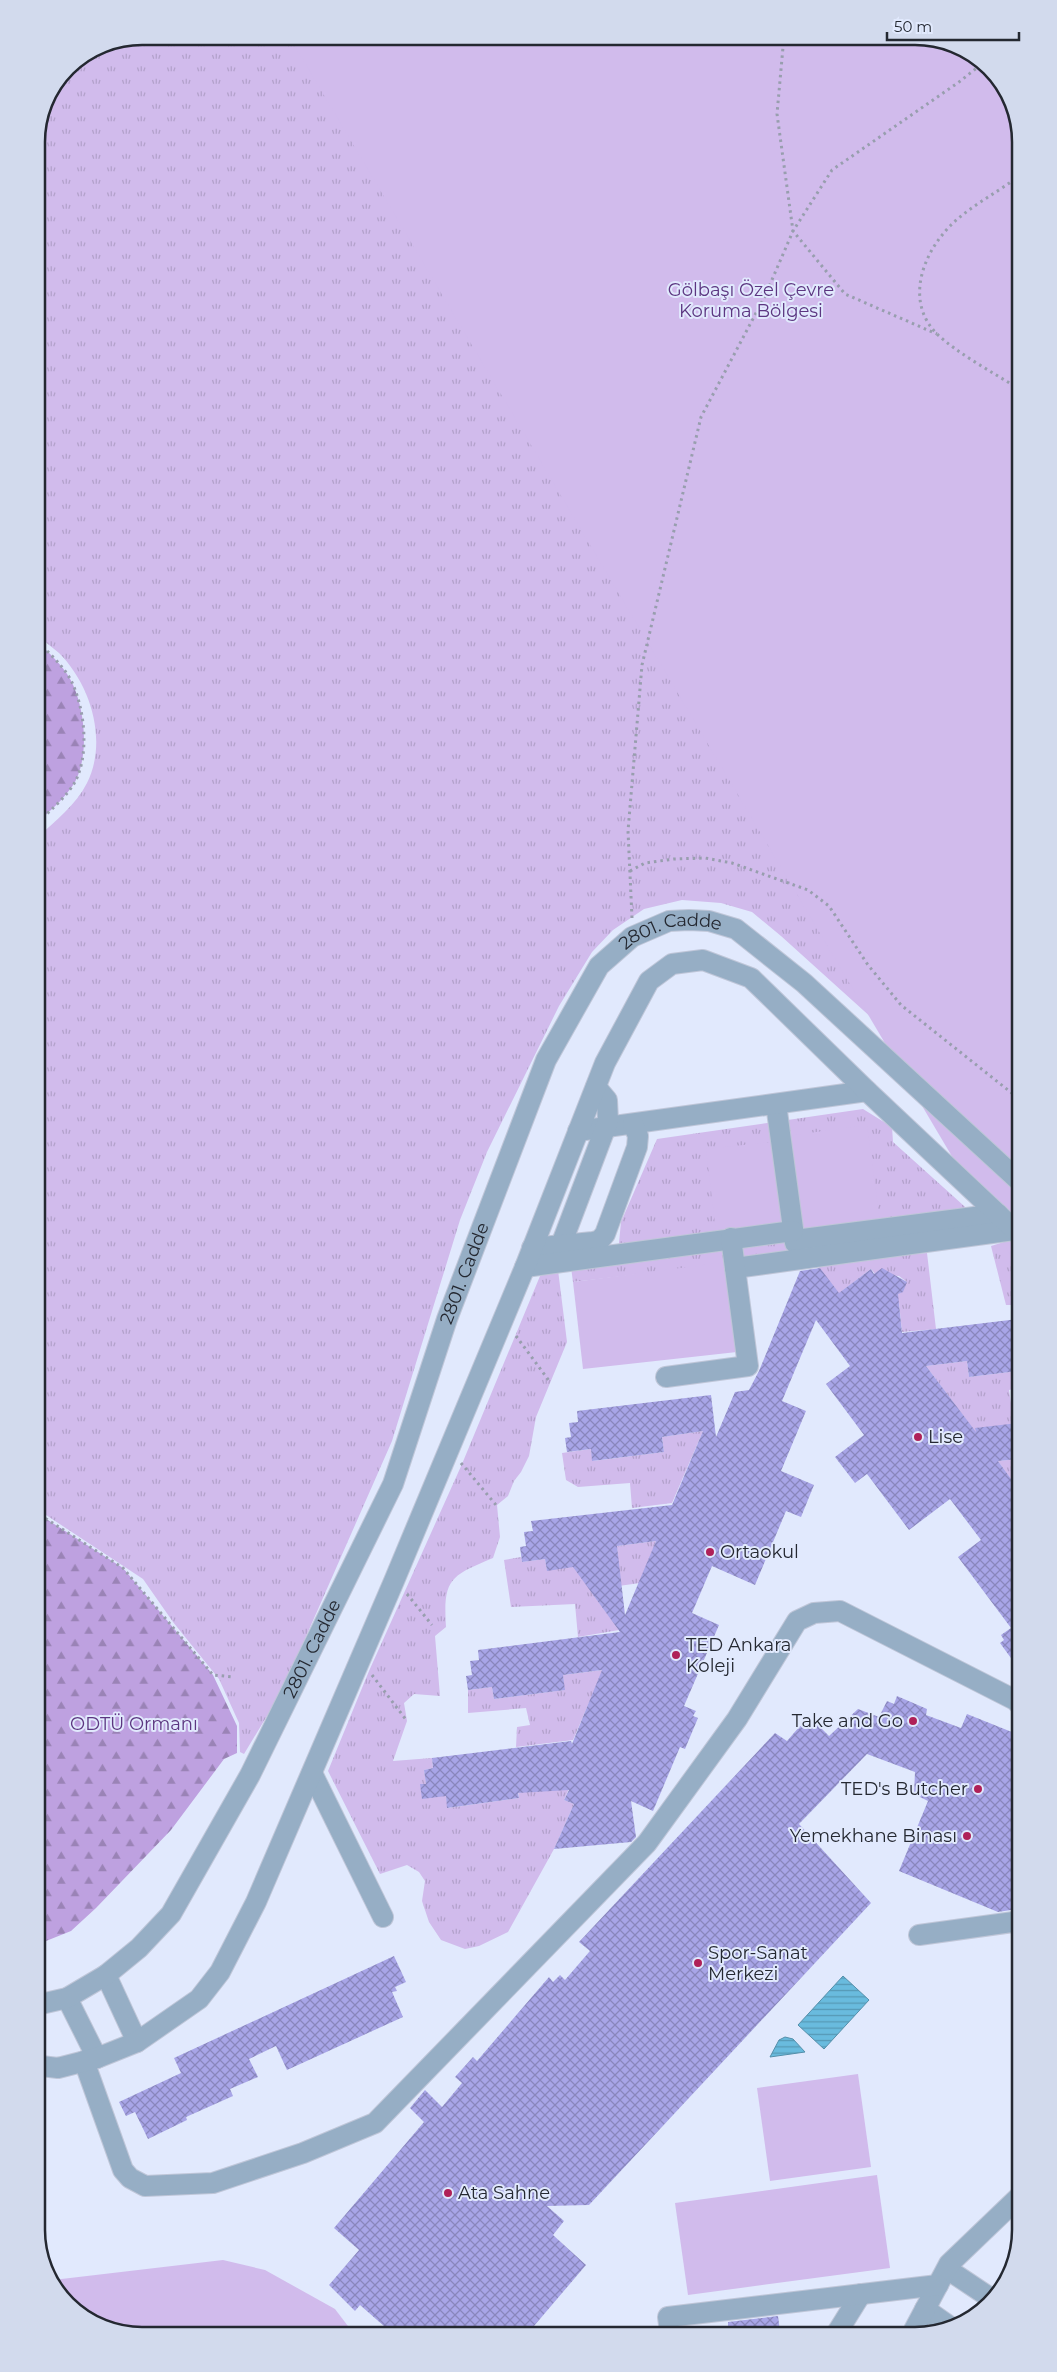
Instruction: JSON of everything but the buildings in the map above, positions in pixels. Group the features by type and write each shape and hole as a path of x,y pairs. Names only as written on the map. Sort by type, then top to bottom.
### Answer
{"street":[{"name":"2801. Cadde","path":"45,2003 67,1998 106,1976 139,1948 170,1914 273,1731 393,1484 447,1319 546,1060 599,966 632,936 669,921 709,921 736,929 804,983 1012,1174"},
{"path":"45,2066 58,2068 137,2042 199,1999 220,1972 256,1902 394,1581 528,1257 605,1063 648,980 672,964 704,960 751,978 867,1092 1012,1227"},
{"path":"561,1245 606,1127 609,1108 607,1100 596,1087"},
{"path":"578,1131 867,1092"},
{"path":"776,1104 795,1244"},
{"path":"528,1257 561,1245 600,1240 606,1234 637,1146 638,1136 633,1124"},
{"path":"735,1268 795,1244 998,1214"},
{"path":"528,1257 730,1238 795,1244 1012,1231"},
{"path":"666,1378 748,1366 730,1238"},
{"path":"67,1998 90,2059 124,2170 130,2178 145,2186 212,2183 303,2153 375,2124 647,1843 737,1719 797,1621 814,1613 840,1611 1012,1699"},
{"path":"312,1773 383,1917"},
{"path":"919,1935 1012,1922"},
{"path":"106,1976 137,2042"},
{"path":"916,2327 942,2277 1012,2204"},
{"path":"669,2327 668,2317 861,2294 942,2277 986,2296"},
{"path":"840,2327 861,2294"},
{"path":"925,2309 944,2323"}],"path":[{"path":"783,45 777,114 793,230 846,294 937,334 1012,384"},
{"path":"632,936 628,831 642,665 700,417 764,296 793,230 832,170 959,82 977,67"},
{"path":"937,334 924,317 919,305 919,291 923,273 932,251 943,234 961,217 1012,181"},
{"path":"45,649 60,665 74,686 84,739 81,763 74,783 45,814"},
{"path":"630,871 645,864 674,859 705,858 732,863 808,890 829,906 874,973 901,1005 1012,1093"},
{"path":"502,1318 550,1382"},
{"path":"449,1448 496,1504"},
{"path":"45,1518 123,1568 213,1675 233,1677"},
{"path":"394,1581 432,1625"},
{"path":"360,1659 407,1720"}],"green space":[{"path":"135,45 922,45 940,48 964,58 984,73 999,93 1009,117 1012,142 1012,1145 752,912 721,903 682,900 644,909 613,930 592,952 559,1006 487,1152 460,1220 392,1441 282,1691 244,1754 240,1752 239,1723 219,1679 173,1622 143,1579 45,1514 45,831 65,812 82,791 93,767 96,749 93,714 87,697 80,681 59,653 45,642 45,135 52,105 61,88 88,61 105,52"},
{"name":"Gölbaşı Özel Çevre Koruma Bölgesi","path":"294,45 922,45 940,48 964,58 984,73 999,93 1009,117 1012,142 1012,1258"},
{"path":"45,649 71,680 81,709 84,734 82,760 75,782 45,815"},
{"path":"863,1109 892,1127 893,1142 993,1232 573,1282 570,1260 618,1253 621,1222 657,1139"},
{"path":"867,1125 881,1229 717,1240 706,1149 781,1141 780,1137"},
{"path":"1004,1242 1012,1249 1012,1305 1006,1305 991,1246"},
{"path":"927,1253 936,1329 902,1332 899,1303 886,1304 907,1282 899,1276 875,1274 871,1269 842,1291 846,1304 815,1262"},
{"path":"734,1261 746,1351 583,1369 573,1282"},
{"path":"557,1262 567,1342 536,1417 529,1456 514,1481 508,1496 497,1505 500,1537 493,1558 458,1575 448,1589 445,1611 446,1627 435,1636 440,1696 414,1694 404,1703 407,1721 393,1761 432,1758 433,1768 424,1770 426,1784 420,1784 446,1796 448,1808 519,1798 517,1783 571,1784 564,1800 574,1804 554,1849 508,1932 479,1946 465,1949 441,1940 429,1922 422,1901 425,1881 419,1872 407,1865 380,1874 328,1771 369,1671 462,1464 545,1264"},
{"path":"967,1361 969,1377 1012,1372 1012,1389 1009,1390 1012,1424 1007,1425 983,1447 965,1418 926,1366"},
{"path":"703,1431 672,1503 632,1508 630,1483 578,1487 566,1480 562,1453 591,1449 593,1461 664,1452 662,1437"},
{"path":"1012,1460 1012,1481 998,1461"},
{"name":"ODTÜ Ormanı","path":"45,1518 123,1568 213,1675 237,1726 237,1753 224,1759 171,1830 96,1908 71,1931 45,1941"},
{"path":"656,1541 640,1583 590,1590 619,1630 578,1637 575,1604 511,1607 504,1560 521,1557 522,1562 545,1559 547,1570 618,1561 617,1546"},
{"path":"603,1670 573,1740 516,1747 517,1727 530,1725 526,1708 468,1713 468,1690 492,1687 494,1699 564,1690 563,1675"},
{"path":"858,2074 871,2167 770,2181 757,2088"},
{"path":"877,2175 890,2268 688,2295 675,2203"},
{"path":"223,2260 265,2270 335,2309 349,2327 135,2327 111,2322 93,2314 73,2299 58,2279"}],"water":[{"path":"843,1976 869,2000 824,2049 798,2025"},
{"path":"785,2037 793,2039 805,2052 770,2057 779,2040"}],"place":[{"name":"Lise","path":"918,1437"},
{"name":"Ortaokul","path":"710,1552"},
{"name":"TED Ankara Koleji","path":"676,1655"},
{"name":"Take and Go","path":"913,1721"},
{"name":"TED's Butcher","path":"978,1789"},
{"name":"Yemekhane Binası","path":"967,1836"},
{"name":"Spor-Sanat Merkezi","path":"698,1963"},
{"name":"Ata Sahne","path":"448,2193"}]}
